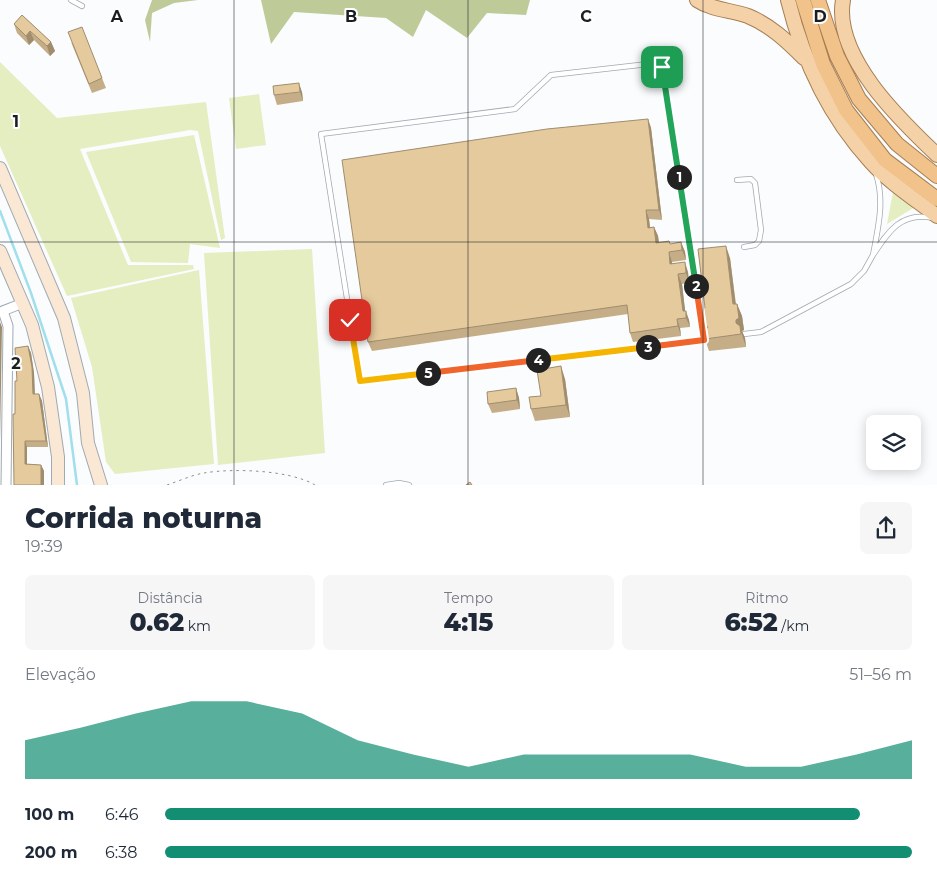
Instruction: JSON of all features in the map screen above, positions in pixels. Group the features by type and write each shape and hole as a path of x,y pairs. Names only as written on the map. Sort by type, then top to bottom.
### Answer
{"highway":[{"path":"803,0 823,64 846,110 885,160 937,199"},
{"path":"818,0 837,56 859,99 898,144 937,176"}],"main road":[{"path":"697,0 703,4 748,16 770,27 806,60"},
{"path":"788,0 806,60 817,84 844,128 872,163 900,188 937,216"},
{"path":"843,0 842,24 846,39 854,54 884,99 911,130 937,155"},
{"path":"0,168 64,318 83,393 88,443 101,483"},
{"path":"0,250 32,325 48,387 58,457 58,485"}],"street":[{"path":"6,485 8,326 2,311 23,303"}],"lane":[{"path":"71,0 82,6"},
{"path":"657,63 662,67 706,340 360,381 321,134 515,109 551,75 657,63"},
{"path":"872,163 880,184 881,206 873,255"},
{"path":"737,180 751,179 755,183 761,230 759,241 755,245 744,248"},
{"path":"744,334 761,332 851,284 864,271 888,233 900,222 916,216 937,220"},
{"path":"386,485 399,483 409,485"}],"path":[{"path":"167,485 202,473 233,470 261,472 301,479 315,485"}],"green space":[{"path":"152,0 198,0 174,3 152,13 150,42 145,20"},
{"path":"261,0 530,0 526,15 487,13 467,38 426,10 413,37 386,18 294,12 271,44"},
{"path":"0,62 57,118 206,102 225,238 221,240 198,131 190,130 80,149 128,265 193,265 194,269 67,296 0,146"},
{"path":"259,94 266,145 236,149 229,98"},
{"path":"194,135 220,248 190,244 188,263 131,262 86,152"},
{"path":"893,192 915,207 887,224"},
{"path":"312,249 325,453 218,465 204,253"},
{"path":"199,270 214,464 115,474 106,462 92,367 71,298"}],"building":[{"path":"22,15 51,42 47,46 30,31 26,36 14,24"},
{"path":"82,27 102,78 89,84 68,32"},
{"path":"299,83 300,92 274,95 273,86"},
{"path":"648,119 659,210 646,210 648,228 654,227 656,243 669,241 670,244 681,242 682,250 669,252 670,264 685,262 686,273 678,274 683,311 686,311 686,318 677,319 678,326 630,333 627,305 368,342 342,160 547,129"},
{"path":"726,246 733,304 737,304 739,318 736,320 736,323 740,326 741,334 705,339 704,332 708,327 703,324 701,308 705,308 698,249"},
{"path":"28,346 32,367 33,394 39,394 46,441 25,441 25,464 41,465 41,485 14,485 13,414 15,414 15,381 17,381 15,348"},
{"path":"561,366 566,405 531,409 529,397 541,396 537,370"},
{"path":"516,388 517,400 488,404 487,392"}],"waterway":[{"path":"0,211 31,293 66,399 77,485"}],"route":[{"path":"350,320 360,381 704,340 662,67"}]}
